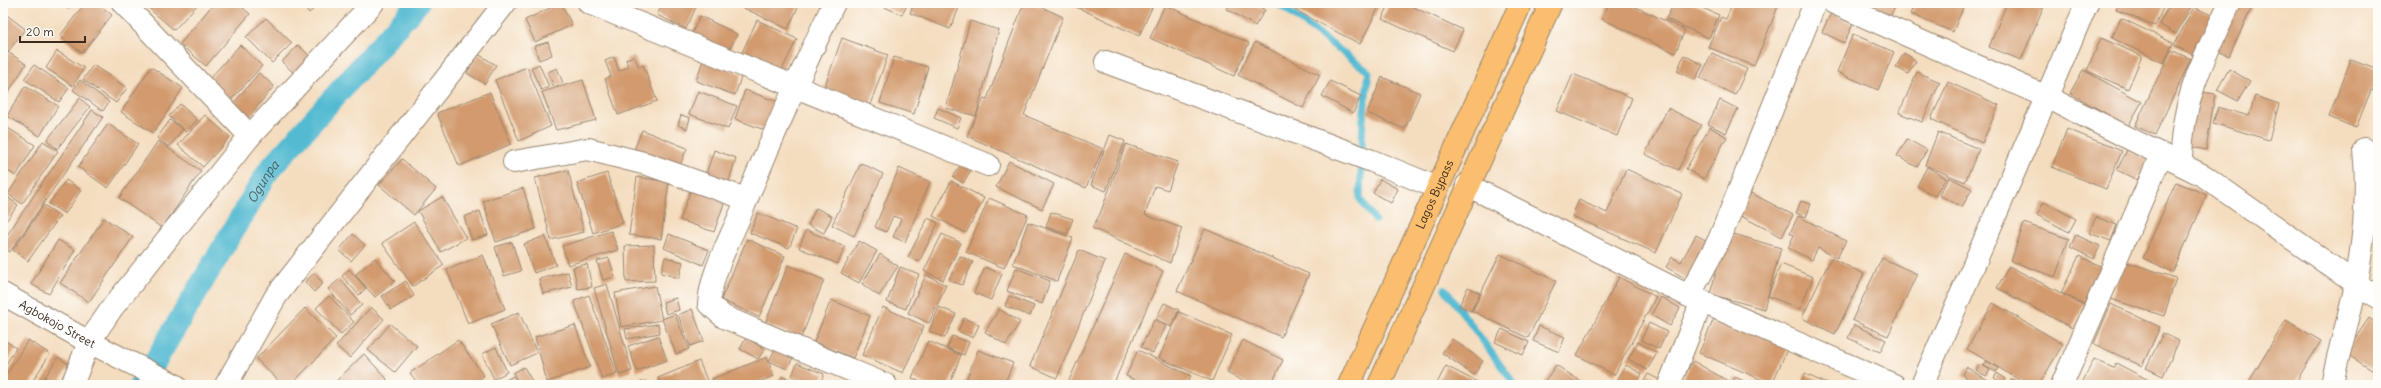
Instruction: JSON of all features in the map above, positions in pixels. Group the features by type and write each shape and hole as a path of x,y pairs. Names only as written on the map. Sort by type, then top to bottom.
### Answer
{"main road":[{"name":"Lagos Bypass","path":"1349,385 1521,3"},
{"path":"1379,385 1467,185 1551,3"}],"street":[{"path":"124,3 250,136"},
{"path":"72,385 89,342 112,308 250,136 373,3"},
{"path":"226,385 276,296 505,3"},
{"path":"590,3 988,165"},
{"path":"834,3 794,86 746,199 710,287 709,304 724,317 886,385"},
{"path":"1669,385 1695,298 1815,3"},
{"path":"1834,3 2047,97 2204,176 2356,284 2378,297"},
{"path":"1922,385 2088,3"},
{"path":"2181,164 2180,143 2191,90 2200,63 2230,3"},
{"path":"1106,62 1347,153 1372,161 1438,188"},
{"path":"514,162 588,149 647,164 746,199"},
{"path":"2332,385 2337,356 2356,284 2368,181 2364,149"},
{"path":"2062,385 2161,155"},
{"path":"1467,185 1695,298 1894,385"},
{"name":"Agbokojo Street","path":"3,294 111,354 175,385"}],"building":[{"path":"64,3 74,3 69,8"},
{"path":"85,3 97,3 112,15 82,53 60,36"},
{"path":"143,3 199,3 174,30"},
{"path":"214,3 237,3 250,14 206,66 180,44"},
{"path":"301,3 320,3 309,13"},
{"path":"561,3 572,25 535,42 525,20"},
{"path":"605,3 639,3 632,16"},
{"path":"663,3 698,3 686,29 657,15"},
{"path":"733,3 800,3 788,29"},
{"path":"876,3 908,3 902,15"},
{"path":"914,3 961,3 950,29 910,13"},
{"path":"1024,3 1033,3 1063,17 1024,115 1103,149 1086,188 967,136 984,98 987,99"},
{"path":"1068,3 1154,3 1139,36"},
{"path":"1231,3 1252,3 1265,10 1255,26 1227,9"},
{"path":"1288,3 1381,3 1360,44 1287,6"},
{"path":"1390,3 1405,3 1463,30 1453,51 1382,19"},
{"path":"1609,3 1627,3 1685,30 1675,53 1602,19"},
{"path":"1674,3 1691,3 1719,15 1709,38 1666,19"},
{"path":"1733,3 1779,4 1754,66 1708,47 1721,17 1726,19"},
{"path":"1856,3 1897,3 1889,19"},
{"path":"1916,3 1965,3 1953,32 1911,14"},
{"path":"2002,3 2045,3 2021,60 1989,47 2006,5"},
{"path":"2119,3 2165,3 2155,26 2116,10"},
{"path":"2171,3 2193,3 2176,34 2159,24"},
{"path":"2235,3 2254,3 2229,56 2214,49"},
{"path":"1165,5 1249,43 1234,76 1150,38"},
{"path":"2194,7 2213,16 2193,55 2174,45"},
{"path":"3,12 25,29 8,52 3,48"},
{"path":"1831,13 1853,24 1844,43 1822,32"},
{"path":"700,16 737,34 726,57 689,39"},
{"path":"266,18 292,43 272,63 246,37"},
{"path":"2121,18 2173,43 2164,63 2112,38"},
{"path":"757,20 797,39 778,78 739,59"},
{"path":"970,21 999,30 976,116 946,108"},
{"path":"1853,34 1894,52 1878,90 1837,72"},
{"path":"842,38 888,55 870,105 824,88"},
{"path":"2101,38 2142,56 2128,89 2087,71"},
{"path":"548,42 552,55 539,60 534,46"},
{"path":"1255,42 1320,75 1303,108 1238,75"},
{"path":"240,45 262,66 231,100 209,79"},
{"path":"298,45 311,57 295,74 282,62"},
{"path":"3,49 26,64 5,98 3,96"},
{"path":"2171,50 2191,59 2155,135 2135,126"},
{"path":"57,51 84,68 73,86 46,68"},
{"path":"1712,53 1747,69 1735,95 1700,78"},
{"path":"1904,53 1916,61 1908,74 1896,67"},
{"path":"478,54 496,65 485,84 467,73"},
{"path":"1684,55 1703,65 1695,80 1677,71"},
{"path":"634,56 639,67 643,65 657,101 618,115 605,79 611,76 605,61 614,57 619,71 628,67 626,59"},
{"path":"894,57 928,67 914,114 880,103"},
{"path":"2351,59 2378,69 2378,92 2371,90 2356,128 2329,117"},
{"path":"703,60 742,74 735,95 696,81"},
{"path":"539,64 549,87 541,90 531,68"},
{"path":"34,65 69,88 59,102 24,79"},
{"path":"93,65 127,88 116,103 83,80"},
{"path":"151,67 183,88 153,133 121,112"},
{"path":"527,67 551,126 519,141 495,80"},
{"path":"557,68 563,83 554,87 548,72"},
{"path":"2229,69 2250,81 2238,101 2217,90"},
{"path":"2083,70 2142,102 2128,126 2070,93"},
{"path":"1917,72 1940,82 1922,122 1899,113"},
{"path":"259,73 274,86 248,118 232,105"},
{"path":"1573,74 1632,98 1617,136 1557,111"},
{"path":"1382,77 1420,93 1405,129 1367,113"},
{"path":"80,80 109,102 103,111 73,90"},
{"path":"583,80 596,120 556,130 542,92"},
{"path":"1330,81 1361,96 1353,113 1322,96"},
{"path":"1948,82 1999,105 1982,143 1931,119"},
{"path":"25,86 58,106 40,136 7,116"},
{"path":"745,90 781,103 770,132 735,119"},
{"path":"698,91 737,106 728,129 689,114"},
{"path":"2195,91 2215,94 2206,150 2187,146"},
{"path":"490,92 511,144 459,166 437,113"},
{"path":"2255,96 2279,104 2269,140 2213,123 2218,107 2249,116"},
{"path":"80,98 90,107 57,149 47,140"},
{"path":"1720,100 1738,109 1726,133 1708,124"},
{"path":"180,104 197,120 186,132 169,116"},
{"path":"938,108 961,118 957,128 934,118"},
{"path":"1668,108 1701,125 1678,170 1645,154"},
{"path":"92,110 103,117 10,252 3,247 3,241"},
{"path":"205,115 230,137 203,167 178,145"},
{"path":"681,115 690,118 687,129 678,125"},
{"path":"170,120 183,129 169,147 157,138"},
{"path":"108,124 138,144 108,188 78,167"},
{"path":"3,125 35,145 16,176 3,168"},
{"path":"1710,127 1727,137 1704,179 1686,169"},
{"path":"2067,129 2122,151 2106,189 2052,167"},
{"path":"642,130 687,148 679,168 634,150"},
{"path":"1938,132 1979,149 1965,182 1925,165"},
{"path":"1110,135 1125,141 1106,191 1091,185"},
{"path":"1907,139 1927,150 1917,167 1897,156"},
{"path":"43,141 58,151 22,204 8,194"},
{"path":"158,141 201,171 162,228 119,198"},
{"path":"1126,144 1178,162 1168,190 1155,186 1145,215 1182,228 1170,263 1092,228 1100,214"},
{"path":"714,150 736,158 729,181 706,174"},
{"path":"2127,150 2148,160 2137,180 2117,170"},
{"path":"402,159 436,189 414,215 379,185"},
{"path":"963,161 973,167 963,183 953,177"},
{"path":"1009,161 1054,184 1042,209 996,187"},
{"path":"861,163 883,174 854,236 832,225"},
{"path":"1927,167 1946,178 1935,196 1917,186"},
{"path":"899,168 930,182 905,242 893,237 901,219 893,216 886,232 875,227"},
{"path":"1626,169 1682,194 1656,253 1572,216 1579,200 1607,213"},
{"path":"568,170 584,232 551,240 535,178"},
{"path":"607,173 623,223 593,233 577,183"},
{"path":"3,174 8,177 3,186"},
{"path":"637,177 669,182 661,239 629,235"},
{"path":"1949,177 1972,189 1962,207 1939,195"},
{"path":"1380,179 1398,189 1391,203 1373,193"},
{"path":"66,180 81,190 65,214 49,204"},
{"path":"951,181 984,198 966,233 933,216"},
{"path":"2176,182 2207,195 2173,272 2143,258"},
{"path":"692,186 726,198 714,232 680,220"},
{"path":"523,188 536,229 496,242 483,201"},
{"path":"1751,193 1793,215 1782,237 1739,215"},
{"path":"5,195 18,205 3,225 3,198"},
{"path":"442,197 466,238 441,252 418,211"},
{"path":"989,198 1028,215 1004,268 966,252"},
{"path":"1801,201 1811,204 1806,217 1796,213"},
{"path":"2044,202 2076,219 2069,232 2037,215"},
{"path":"44,205 60,216 28,261 13,250"},
{"path":"816,208 832,216 824,233 808,225"},
{"path":"480,211 488,235 472,240 464,217"},
{"path":"1051,212 1073,219 1067,234 1046,227"},
{"path":"758,213 797,229 789,248 750,233"},
{"path":"1798,216 1846,241 1837,258 1818,248 1812,260 1788,248 1794,235 1790,233"},
{"path":"2096,217 2117,225 2111,241 2089,233"},
{"path":"104,218 133,237 89,302 60,283"},
{"path":"928,218 938,223 919,262 908,257"},
{"path":"414,222 444,265 413,286 382,243"},
{"path":"1028,222 1073,238 1057,281 1013,264"},
{"path":"2024,223 2069,239 2055,277 2011,261"},
{"path":"1205,229 1309,274 1281,337 1177,291"},
{"path":"806,230 845,247 838,264 799,248"},
{"path":"611,231 618,250 568,265 562,246"},
{"path":"1727,232 1781,248 1764,309 1710,294"},
{"path":"353,234 365,245 351,261 339,250"},
{"path":"669,234 709,250 703,265 664,248"},
{"path":"942,234 961,243 943,280 924,271"},
{"path":"1696,235 1711,243 1690,281 1666,267 1672,257 1681,262"},
{"path":"2076,235 2100,246 2094,259 2070,247"},
{"path":"545,236 556,265 534,273 524,244"},
{"path":"747,239 785,256 759,317 721,300"},
{"path":"58,240 75,250 49,294 31,284"},
{"path":"859,241 877,251 859,283 841,273"},
{"path":"512,242 521,271 504,276 495,247"},
{"path":"654,245 655,281 626,282 625,246"},
{"path":"1079,250 1105,261 1057,378 1030,366"},
{"path":"880,254 898,266 879,296 862,284"},
{"path":"1125,254 1163,271 1113,385 1067,385"},
{"path":"1500,254 1556,281 1528,338 1472,311"},
{"path":"483,255 505,309 468,324 447,270"},
{"path":"960,256 973,262 962,285 949,280"},
{"path":"2079,256 2102,267 2084,304 2061,293"},
{"path":"665,257 683,262 679,278 661,273"},
{"path":"375,258 395,281 375,297 355,275"},
{"path":"609,258 615,277 603,280 597,261"},
{"path":"1831,258 1864,274 1835,334 1802,318"},
{"path":"1882,258 1917,274 1888,336 1852,320"},
{"path":"2124,261 2176,278 2164,316 2111,299"},
{"path":"587,264 592,287 578,289 573,267"},
{"path":"1781,264 1813,277 1800,309 1768,296"},
{"path":"788,265 824,280 801,338 765,324"},
{"path":"2009,266 2084,305 2072,328 1997,288"},
{"path":"900,267 919,274 906,309 887,302"},
{"path":"985,267 1002,274 991,300 974,293"},
{"path":"1016,268 1050,281 1042,304 1007,291"},
{"path":"349,269 366,288 359,295 342,276"},
{"path":"568,272 572,287 543,294 539,279"},
{"path":"314,273 323,283 314,292 305,282"},
{"path":"926,275 946,285 929,323 908,313"},
{"path":"1619,277 1656,297 1614,375 1577,355"},
{"path":"340,279 362,305 350,315 328,289"},
{"path":"406,281 414,296 391,310 382,296"},
{"path":"607,284 632,371 619,375 594,288"},
{"path":"655,286 662,320 621,327 615,293"},
{"path":"1468,287 1480,293 1471,311 1459,306"},
{"path":"589,295 617,374 602,379 574,301"},
{"path":"329,296 354,322 341,334 316,308"},
{"path":"1009,296 1034,306 1030,316 1005,306"},
{"path":"1661,297 1680,308 1670,326 1651,315"},
{"path":"676,298 679,310 666,314 663,302"},
{"path":"831,300 870,316 853,358 814,342"},
{"path":"1164,303 1179,310 1171,327 1156,319"},
{"path":"1993,303 2063,344 2039,385 2028,385 1967,349"},
{"path":"2111,304 2160,327 2142,366 2094,344"},
{"path":"371,307 384,319 350,358 336,346"},
{"path":"883,307 924,326 903,373 862,355"},
{"path":"939,307 956,314 945,338 929,331"},
{"path":"305,308 336,338 291,385 283,385 256,359"},
{"path":"692,309 704,341 690,346 678,315"},
{"path":"999,309 1020,322 1006,345 985,332"},
{"path":"519,312 537,353 510,365 491,324"},
{"path":"1179,312 1232,335 1212,381 1159,358"},
{"path":"675,314 689,349 676,354 662,319"},
{"path":"1716,314 1789,345 1772,384 1699,353"},
{"path":"964,318 979,325 973,338 958,331"},
{"path":"2369,318 2378,324 2378,374 2345,353"},
{"path":"1154,320 1166,326 1153,353 1141,347"},
{"path":"2286,320 2321,341 2294,385 2247,385"},
{"path":"1649,323 1667,332 1659,349 1641,340"},
{"path":"390,324 417,346 395,372 368,350"},
{"path":"658,324 660,333 627,339 625,329"},
{"path":"575,325 590,367 547,382 535,337"},
{"path":"1854,325 1886,340 1880,352 1848,338"},
{"path":"1539,326 1565,337 1559,352 1533,341"},
{"path":"1502,329 1529,342 1523,355 1495,342"},
{"path":"2163,333 2179,341 2163,376 2146,368"},
{"path":"658,336 667,360 637,371 628,346"},
{"path":"952,336 969,342 964,355 947,348"},
{"path":"746,338 765,349 758,359 740,349"},
{"path":"3,339 16,348 3,369"},
{"path":"1452,339 1483,361 1474,375 1442,353"},
{"path":"28,340 50,354 30,385 3,385 3,380"},
{"path":"458,340 484,376 471,385 419,385 410,373"},
{"path":"1243,340 1283,360 1271,385 1251,385 1227,373"},
{"path":"928,341 961,355 949,385 927,385 912,378"},
{"path":"1638,342 1657,353 1647,370 1628,359"},
{"path":"777,345 795,354 787,369 769,361"},
{"path":"496,347 507,372 494,379 482,354"},
{"path":"978,350 1013,363 1004,385 964,385"},
{"path":"1138,350 1191,376 1186,385 1145,385 1126,376"},
{"path":"364,354 387,379 381,385 332,385"},
{"path":"58,357 70,365 57,385 40,385"},
{"path":"767,357 774,376 751,385 715,385 712,379"},
{"path":"2094,359 2113,368 2116,363 2158,385 2081,385"},
{"path":"699,361 709,385 661,385 658,378"},
{"path":"1693,361 1728,381 1726,385 1679,385"},
{"path":"1987,361 1998,368 1996,372 1984,366"},
{"path":"797,363 824,374 820,385 814,385 792,376"},
{"path":"1980,364 1990,370 1986,376 1976,370"},
{"path":"1556,365 1586,385 1542,385"},
{"path":"1626,365 1642,374 1636,385 1615,384"},
{"path":"1446,366 1483,385 1436,385"},
{"path":"524,367 532,381 520,385 513,373"},
{"path":"1966,367 1996,385 1979,385 1962,375"},
{"path":"1997,373 2006,379 2003,384 1994,378"},
{"path":"1648,374 1662,381 1660,385 1642,385"},
{"path":"1805,374 1830,385 1800,385"},
{"path":"513,376 519,385 498,385"},
{"path":"782,376 801,385 777,385"},
{"path":"1735,377 1752,385 1732,385"},
{"path":"2012,379 2023,385 2008,385"},
{"path":"646,381 647,385 632,385 632,384"}],"waterway":[{"name":"Ogunpa","path":"141,385 269,170 418,3"},
{"path":"1277,3 1369,72 1363,119 1360,199 1375,220"},
{"path":"1445,289 1515,385"}]}
